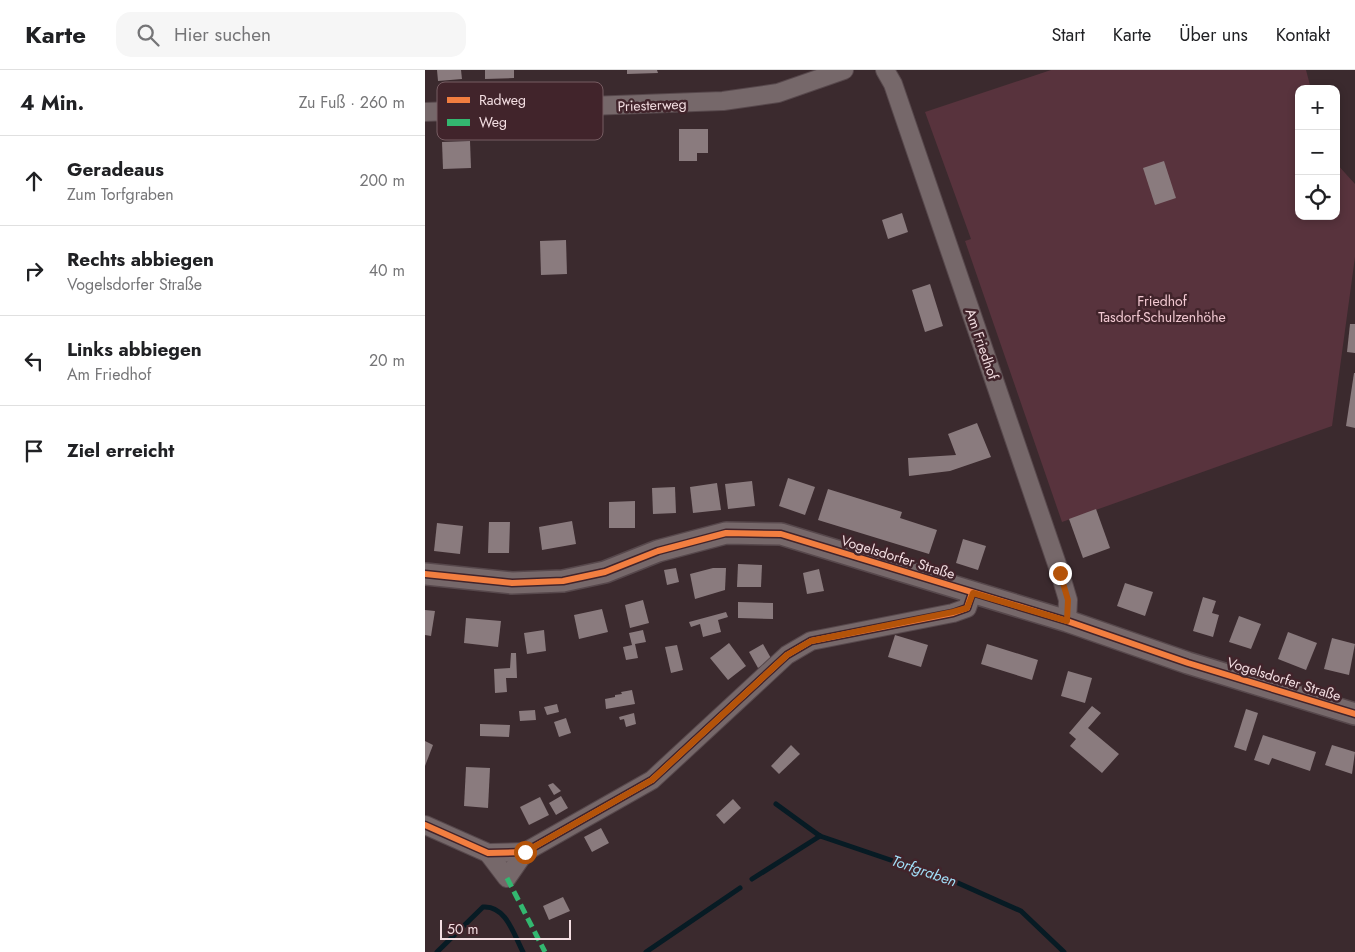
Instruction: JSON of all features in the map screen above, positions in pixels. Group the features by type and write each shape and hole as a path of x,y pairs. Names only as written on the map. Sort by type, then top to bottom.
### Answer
{"street":[{"name":"Priesterweg","path":"603,105 723,101 778,93 844,70"},
{"name":"Am Friedhof","path":"885,70 893,84 1060,573 1068,600 1067,621"},
{"name":"Vogelsdorfer Straße","path":"425,574 512,583 563,581 605,572 658,551 726,533 781,534 1067,621 1188,663 1355,714"},
{"path":"488,853 507,878 525,852 652,780 787,655 811,641 967,608 973,593"},
{"path":"425,825 488,853 525,852"}],"green space":[{"name":"Friedhof Tasdorf-Schulzenhöhe","path":"1051,70 1306,70 1310,85 1295,85 1295,220 1340,220 1340,167 1355,184 1355,257 1332,426 1062,522 965,241 971,239 925,112"}],"building":[{"path":"437,70 461,70 462,79 438,81"},
{"path":"485,70 514,70 514,78 485,79"},
{"path":"627,70 657,70 658,73 627,74"},
{"path":"679,129 708,129 708,153 697,153 697,161 679,161"},
{"path":"470,141 471,168 443,169 442,142"},
{"path":"1164,161 1176,198 1155,205 1143,168"},
{"path":"902,213 908,232 888,239 882,220"},
{"path":"566,240 567,274 541,275 540,241"},
{"path":"930,284 943,326 925,332 912,290"},
{"path":"1350,324 1355,324 1355,353 1347,352"},
{"path":"1355,373 1355,428 1346,426"},
{"path":"977,423 991,457 950,471 909,476 908,458 956,455 948,434"},
{"path":"788,478 815,487 805,515 779,506"},
{"path":"752,481 755,506 728,509 725,484"},
{"path":"717,483 721,510 693,513 690,487"},
{"path":"675,487 676,513 653,514 652,488"},
{"path":"828,489 902,512 900,518 937,530 929,554 818,520"},
{"path":"635,501 635,528 609,528 609,502"},
{"path":"1096,509 1110,548 1083,558 1069,519"},
{"path":"572,521 576,544 542,550 539,527"},
{"path":"489,522 510,522 509,553 488,553"},
{"path":"437,523 463,526 460,554 434,551"},
{"path":"963,539 986,546 978,570 956,563"},
{"path":"738,564 762,565 761,587 737,587"},
{"path":"676,568 679,582 667,585 664,570"},
{"path":"713,568 726,568 725,590 695,599 690,574"},
{"path":"819,569 824,591 807,594 803,573"},
{"path":"1125,583 1153,592 1145,616 1117,606"},
{"path":"1203,597 1216,601 1212,613 1219,615 1213,637 1193,631"},
{"path":"643,600 649,623 630,628 625,605"},
{"path":"738,602 773,603 773,619 738,618"},
{"path":"602,609 608,632 579,639 574,615"},
{"path":"425,610 435,611 431,636 425,635"},
{"path":"726,612 728,617 718,620 721,632 703,637 700,624 691,627 689,622"},
{"path":"1239,616 1261,624 1251,649 1229,642"},
{"path":"466,618 501,621 498,647 464,643"},
{"path":"544,630 546,651 527,654 524,633"},
{"path":"643,630 646,642 635,644 638,658 626,660 623,647 632,645 629,633"},
{"path":"1288,632 1317,643 1306,670 1278,659"},
{"path":"895,635 928,645 921,667 888,657"},
{"path":"1332,638 1355,644 1349,675 1324,669"},
{"path":"729,643 746,666 728,680 710,658"},
{"path":"763,644 772,660 758,668 749,652"},
{"path":"987,644 1038,660 1032,680 981,664"},
{"path":"677,645 683,670 671,673 665,647"},
{"path":"511,653 516,653 517,678 506,678 507,692 495,693 494,669 510,668"},
{"path":"1068,671 1092,678 1085,703 1061,696"},
{"path":"632,690 635,704 606,709 605,699 622,694 621,692"},
{"path":"557,704 559,712 547,715 544,707"},
{"path":"1092,706 1101,713 1088,728 1119,754 1102,773 1070,746 1076,739 1069,733"},
{"path":"1246,709 1258,713 1246,751 1234,747"},
{"path":"535,710 536,720 520,721 519,711"},
{"path":"634,713 636,724 626,727 624,719 620,720 619,717"},
{"path":"566,718 571,733 559,737 554,722"},
{"path":"480,724 510,725 509,737 480,736"},
{"path":"1263,735 1316,752 1310,771 1272,758 1269,765 1254,760"},
{"path":"425,741 433,745 425,766"},
{"path":"791,745 800,754 779,774 771,766"},
{"path":"1332,745 1355,752 1352,774 1325,765"},
{"path":"466,767 490,768 488,808 464,806"},
{"path":"553,783 561,791 554,795 548,785"},
{"path":"561,796 568,808 556,815 549,803"},
{"path":"540,797 549,815 529,825 520,807"},
{"path":"733,799 741,808 724,824 716,815"},
{"path":"601,828 609,843 592,852 584,837"},
{"path":"563,897 570,911 549,920 543,906"}],"waterway":[{"name":"Torfgraben","path":"776,804 820,836 958,883 1021,911 1064,952"},
{"path":"752,879 820,836"},
{"path":"646,952 740,888"},
{"path":"437,952 483,907 498,911 503,916 523,952"}],"marked path":[{"path":"507,878 545,952"}],"cycle path":[{"path":"425,574 512,583 563,581 605,572 658,551 726,533 781,534 1067,621 1188,663 1355,714"},
{"path":"425,825 488,853 525,852 652,780 787,655 811,641 953,613 967,608 972,593"}],"route":[{"path":"525,852 652,780 787,655 811,641 967,608 973,593 1067,621 1069,605 1060,573"}]}
